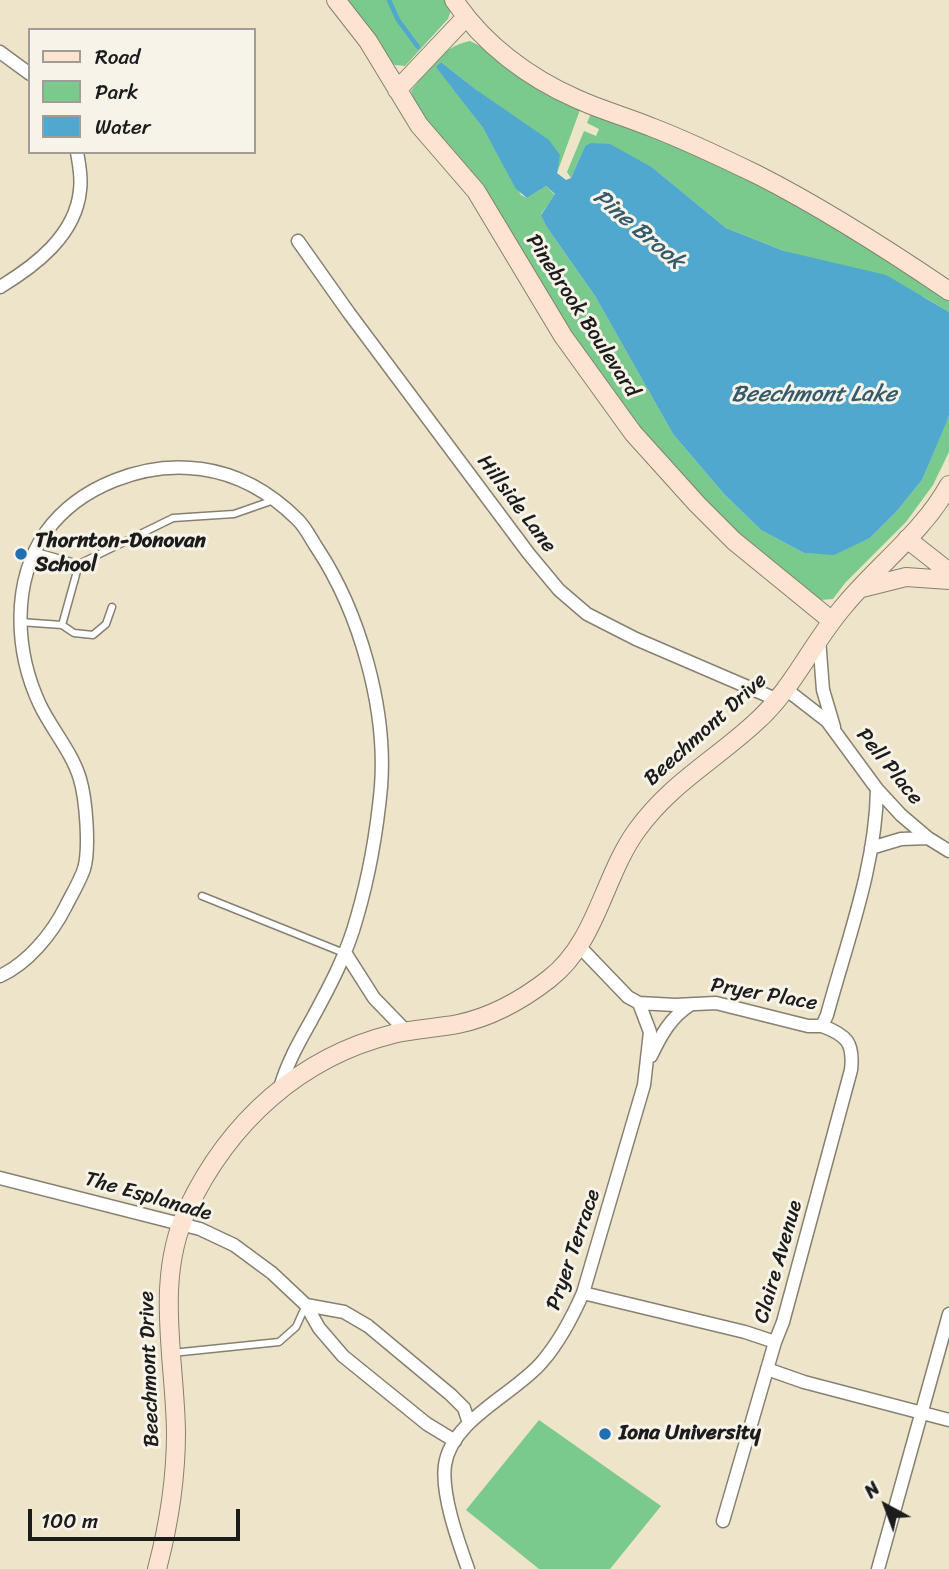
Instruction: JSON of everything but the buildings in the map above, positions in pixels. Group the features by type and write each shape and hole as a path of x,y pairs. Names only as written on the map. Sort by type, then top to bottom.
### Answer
{"street":[{"name":"Pinebrook Boulevard","path":"337,0 368,41 419,125 476,191 563,336 633,433 734,541 832,621"},
{"path":"454,0 466,17 497,49 544,83 580,101 671,135 789,191 845,221 949,291"},
{"path":"397,90 466,17"},
{"path":"0,52 28,73"},
{"path":"0,287 40,259 69,224 80,194 77,154"},
{"name":"Hillside Lane","path":"298,241 373,346 559,590 587,614 636,639 782,695"},
{"path":"0,976 15,969 54,927 84,869 88,844 80,779 60,735 41,707 24,659 20,622 25,581 36,552 47,532 76,502 103,485 138,473 199,468 236,478 264,491 299,521 334,574 368,667 377,710 381,785 370,865 358,915 346,954 292,1056 280,1088"},
{"name":"Beechmont Drive","path":"158,1569 170,1512 175,1470 175,1410 168,1328 173,1252 196,1194 227,1146 257,1108 303,1073 349,1049 406,1031 455,1025 499,1011 548,980 566,964 579,946 622,853 654,808 684,779 735,740 782,695 832,621 907,539 937,504 949,485"},
{"path":"907,539 949,572"},
{"path":"859,589 906,577 949,580"},
{"name":"Pell Place","path":"819,639 823,690 835,730"},
{"name":"Pell Place","path":"782,695 819,714 835,730 877,789 928,838 949,851"},
{"name":"Pryer Place","path":"639,1003 716,1003 808,1026 822,1026 854,924 871,848 877,789"},
{"path":"871,848 901,839 928,838"},
{"path":"579,946 628,997 639,1003"},
{"path":"346,954 374,998 406,1031"},
{"name":"Pryer Terrace","path":"468,1569 444,1478 445,1463 454,1441 469,1423 542,1362 569,1325 583,1293 644,1085 650,1032 639,1003"},
{"name":"Pryer Terrace","path":"648,1062 665,1028 677,1014 692,1004"},
{"name":"Claire Avenue","path":"723,1521 783,1322 851,1070 852,1051 847,1040 839,1032 822,1026"},
{"name":"The Esplanade","path":"0,1178 200,1229 246,1252 306,1305 318,1328 344,1356 427,1424 454,1441"},
{"path":"583,1293 745,1332 775,1342"},
{"path":"306,1305 344,1312 368,1326 451,1395 464,1408 469,1423"},
{"path":"883,1567 949,1314"},
{"path":"767,1369 949,1420"}],"lane":[{"path":"36,552 79,564 173,518 234,514 274,500"},
{"path":"62,625 79,564"},
{"path":"20,622 62,625 75,633 93,635 106,624 112,607"},
{"path":"202,896 346,954"},
{"path":"170,1354 279,1342 296,1327 306,1305"}],"green space":[{"path":"346,0 447,0 451,10 448,19 405,66 395,65 386,58"},
{"path":"470,41 581,107 557,173 478,91 441,62 437,67 483,128 521,195 527,198 546,186 555,195 541,214 546,226 595,296 673,434 724,494 761,530 804,553 834,554 870,538 922,480 949,415 949,452 933,485 906,522 845,583 833,599 820,600 747,545 636,429 410,102 413,97 411,91 436,60 451,48"},
{"path":"591,113 651,132 781,193 949,297 949,312 924,297 784,251 726,228 653,168 585,146 571,178 567,172 584,131 596,136 599,129 587,123"},
{"path":"539,1420 661,1506 610,1569 539,1569 466,1510"}],"water":[{"name":"Beechmont Lake","path":"441,62 549,140 560,155 557,173 566,180 571,178 585,146 591,143 610,144 653,168 726,228 784,251 886,275 949,312 947,421 922,480 870,538 834,555 804,553 761,530 724,494 673,434 595,296 546,226 541,215 555,194 546,186 527,198 516,189 483,128 436,67"}],"waterway":[{"name":"Pine Brook","path":"389,0 398,20 418,47"}],"place":[{"name":"Thornton-Donovan School","path":"21,554"},
{"name":"Iona University","path":"605,1434"}]}
